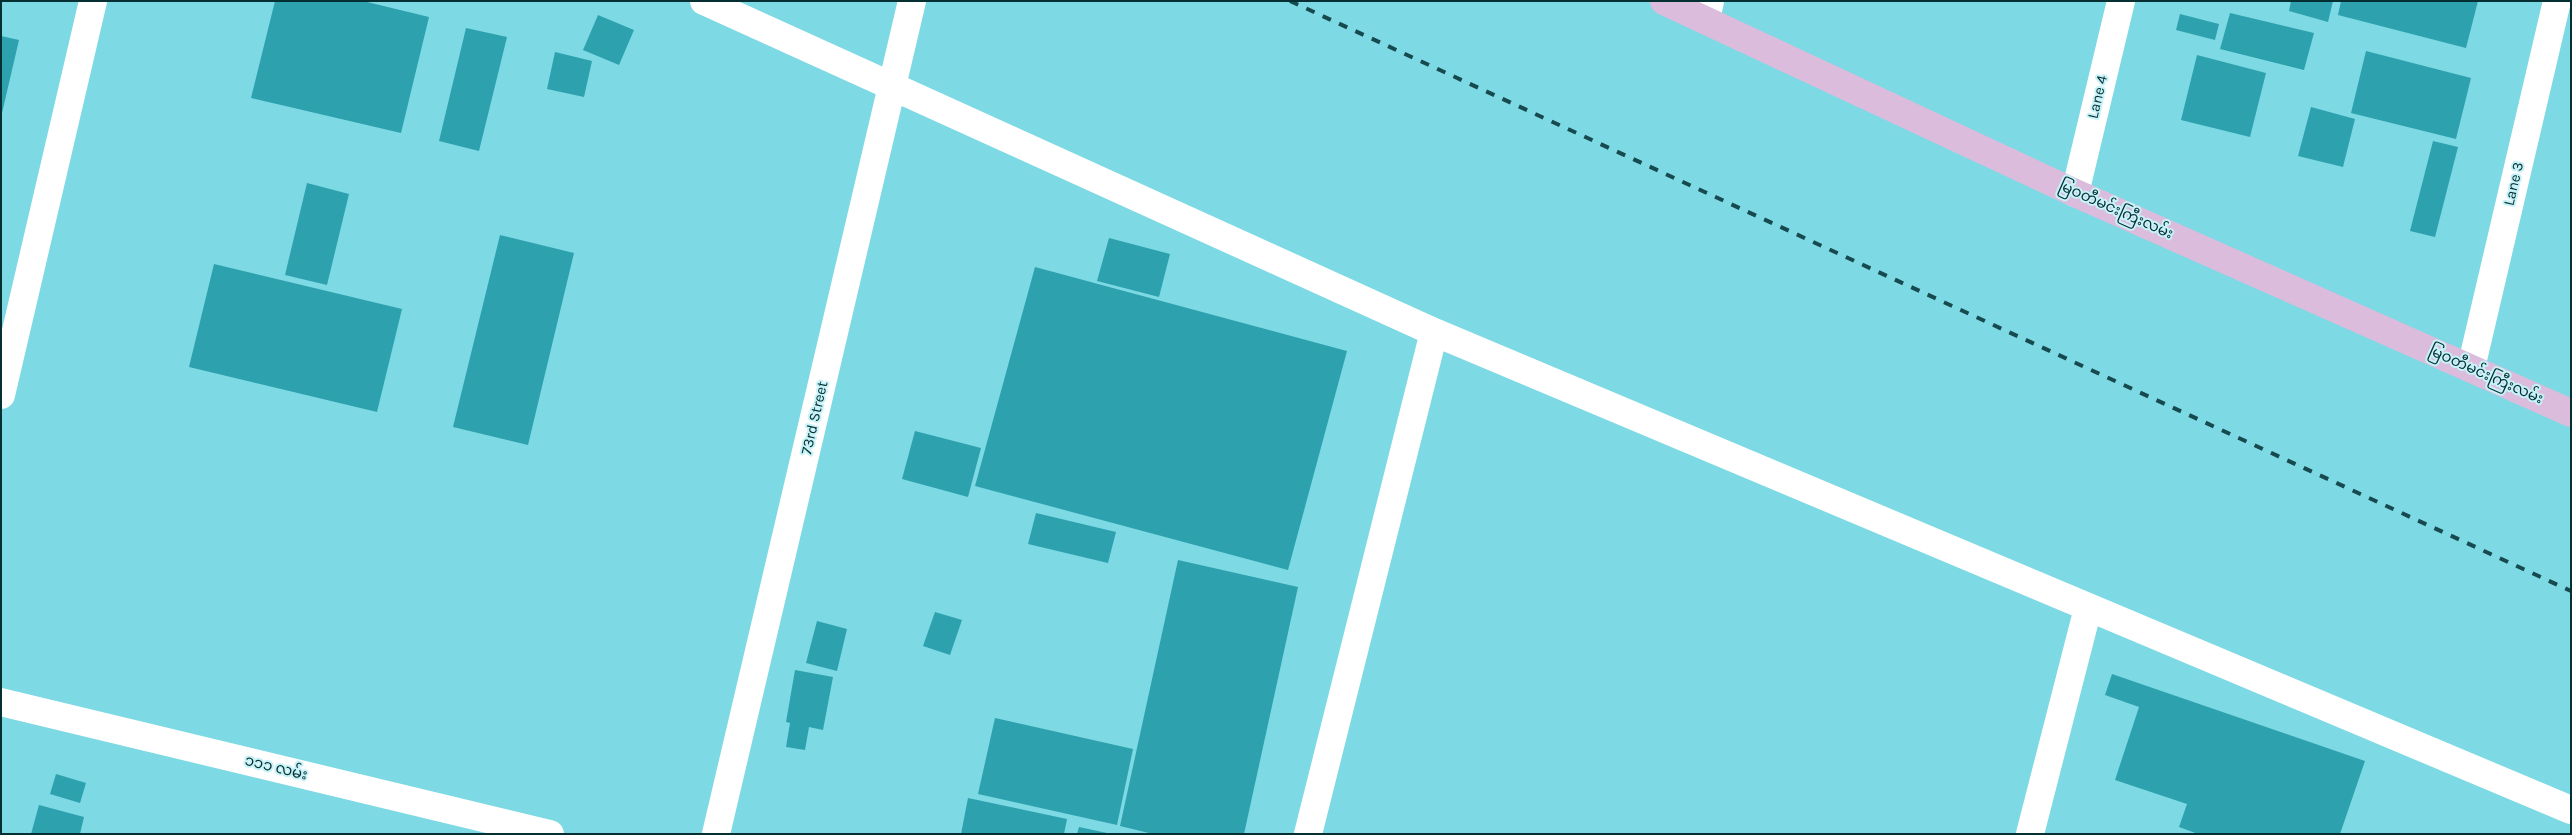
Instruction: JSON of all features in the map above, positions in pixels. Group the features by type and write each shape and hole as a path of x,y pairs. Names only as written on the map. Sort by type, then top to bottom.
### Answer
{"main road":[{"name":"မြဝတီမင်းကြီးလမ်း","path":"1664,1 1708,11 2075,192 2571,413"}],"street":[{"path":"1,395 93,1"},
{"path":"704,1 1434,332 2571,810"},
{"name":"73rd Street","path":"716,834 912,1"},
{"name":"Lane 4","path":"2075,192 2121,1"},
{"name":"Lane 3","path":"2472,368 2557,1"},
{"path":"1308,834 1434,332"},
{"path":"2030,834 2088,608"},
{"name":"၁၁၁ လမ်း","path":"1,702 550,834"}],"building":[{"path":"275,1 363,1 429,17 401,133 251,98"},
{"path":"2291,1 2333,1 2328,22 2289,11"},
{"path":"2341,1 2478,1 2466,48 2338,15"},
{"path":"2230,13 2314,33 2304,70 2220,49"},
{"path":"2180,14 2219,24 2215,40 2176,30"},
{"path":"598,15 634,30 619,65 583,50"},
{"path":"466,28 507,37 479,151 439,141"},
{"path":"1,36 19,40 2,113 1,113"},
{"path":"2366,51 2471,78 2456,139 2351,113"},
{"path":"555,52 592,61 584,97 547,89"},
{"path":"2197,55 2266,73 2250,137 2181,120"},
{"path":"2311,107 2355,119 2343,167 2298,156"},
{"path":"2433,141 2458,147 2435,237 2410,231"},
{"path":"307,183 349,194 327,285 285,275"},
{"path":"500,235 574,253 528,445 453,427"},
{"path":"1109,238 1170,254 1159,297 1097,281"},
{"path":"214,264 402,309 377,412 189,367"},
{"path":"1035,267 1347,351 1288,570 975,486"},
{"path":"915,431 981,448 968,497 902,479"},
{"path":"1036,513 1116,532 1108,563 1028,544"},
{"path":"1178,560 1298,587 1244,834 1153,834 1120,826"},
{"path":"935,612 962,620 950,655 923,646"},
{"path":"817,621 847,629 837,671 806,663"},
{"path":"795,670 833,677 823,730 809,727 805,750 786,747 790,723 786,722"},
{"path":"2112,674 2365,761 2340,834 2198,834 2179,827 2187,804 2115,780 2139,707 2105,695"},
{"path":"995,718 1133,749 1117,825 978,794"},
{"path":"56,774 86,783 80,803 50,794"},
{"path":"968,798 1067,819 1064,834 961,834"},
{"path":"39,805 84,817 80,834 31,834"},
{"path":"1079,827 1107,833 1107,834 1077,834"}],"railway":[{"path":"1290,1 2571,591"}]}
